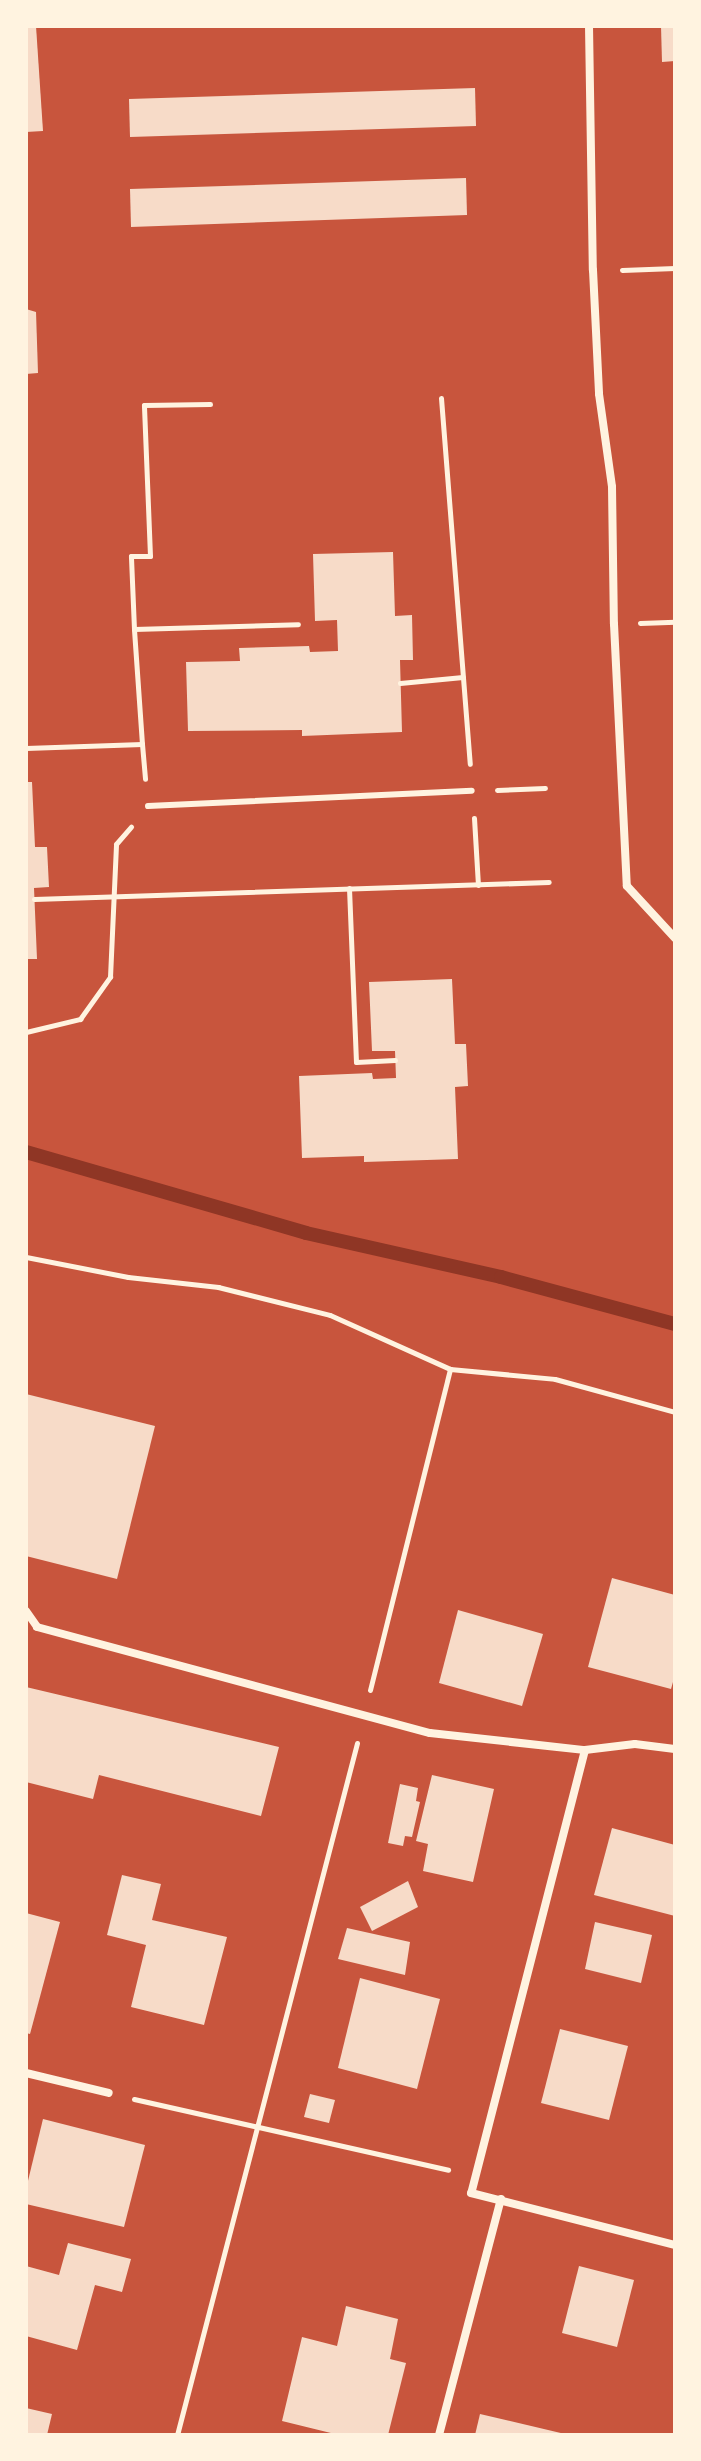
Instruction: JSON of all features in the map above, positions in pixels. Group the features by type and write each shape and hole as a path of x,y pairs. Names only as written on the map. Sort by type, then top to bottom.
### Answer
{"street":[{"path":"589,26 593,270 599,394 612,487 627,886 675,938"},
{"path":"26,1611 37,1627 430,1733 585,1750 635,1744 675,1749"},
{"path":"585,1750 471,2193 675,2245"},
{"path":"26,2073 109,2093"},
{"path":"439,2435 501,2199"}],"lane":[{"path":"148,806 472,791"}],"path":[{"path":"593,270 675,268"},
{"path":"441,398 478,885"},
{"path":"26,1032 80,1019 110,977 116,844 148,806 131,556 150,556 144,405 210,404"},
{"path":"134,629 298,624"},
{"path":"400,683 463,677"},
{"path":"26,748 142,744"},
{"path":"472,791 545,788"},
{"path":"34,899 549,882"},
{"path":"349,888 356,1062 395,1060"},
{"path":"26,1257 128,1277 218,1287 330,1315 450,1369 555,1379 675,1412"},
{"path":"177,2435 364,1715 450,1369"},
{"path":"109,2093 255,2129 452,2171 471,2193"}],"building":[{"path":"26,26 36,26 43,131 26,132"},
{"path":"661,26 675,26 675,61 662,62"},
{"path":"475,88 476,126 130,137 129,99"},
{"path":"466,178 467,215 131,227 130,189"},
{"path":"26,309 36,312 38,373 26,374"},
{"path":"393,552 395,616 412,615 413,660 400,660 402,732 302,736 302,730 188,731 186,662 240,661 239,648 309,646 310,652 338,651 337,620 315,621 313,554"},
{"path":"26,782 32,782 35,847 47,847 49,887 34,888 37,959 26,959"},
{"path":"452,979 455,1044 466,1044 468,1086 455,1087 458,1159 364,1162 364,1156 302,1158 299,1076 372,1073 373,1079 396,1078 395,1051 372,1051 369,982"},
{"path":"26,1394 155,1426 117,1579 26,1556"},
{"path":"612,1578 675,1595 675,1675 671,1689 588,1667"},
{"path":"458,1610 543,1634 522,1706 439,1683"},
{"path":"26,1687 279,1747 261,1816 99,1775 93,1799 26,1782"},
{"path":"432,1775 494,1789 473,1882 423,1871 428,1844 416,1841"},
{"path":"400,1784 418,1788 416,1801 420,1802 412,1837 405,1836 403,1846 388,1843"},
{"path":"612,1828 675,1845 675,1916 594,1895"},
{"path":"122,1875 161,1884 152,1920 227,1937 204,2025 131,2007 146,1945 107,1935"},
{"path":"408,1881 418,1907 372,1931 360,1907"},
{"path":"26,1913 60,1922 30,2034 26,2033"},
{"path":"595,1922 652,1935 641,1983 585,1969"},
{"path":"347,1928 410,1942 405,1975 338,1959"},
{"path":"360,1978 440,1999 417,2089 338,2068"},
{"path":"560,2029 628,2046 609,2120 541,2103"},
{"path":"310,2094 335,2100 329,2123 304,2117"},
{"path":"43,2119 145,2145 124,2227 26,2204 26,2189"},
{"path":"68,2243 131,2259 122,2292 95,2285 77,2350 26,2336 26,2266 59,2275"},
{"path":"579,2266 634,2280 617,2347 562,2333"},
{"path":"346,2306 398,2319 390,2359 406,2363 388,2435 339,2435 282,2421 302,2337 337,2346"},
{"path":"26,2408 52,2414 47,2435 26,2435"},
{"path":"480,2414 565,2434 565,2435 475,2435"}],"waterway":[{"path":"26,1152 306,1233 501,1277 675,1324"}]}
